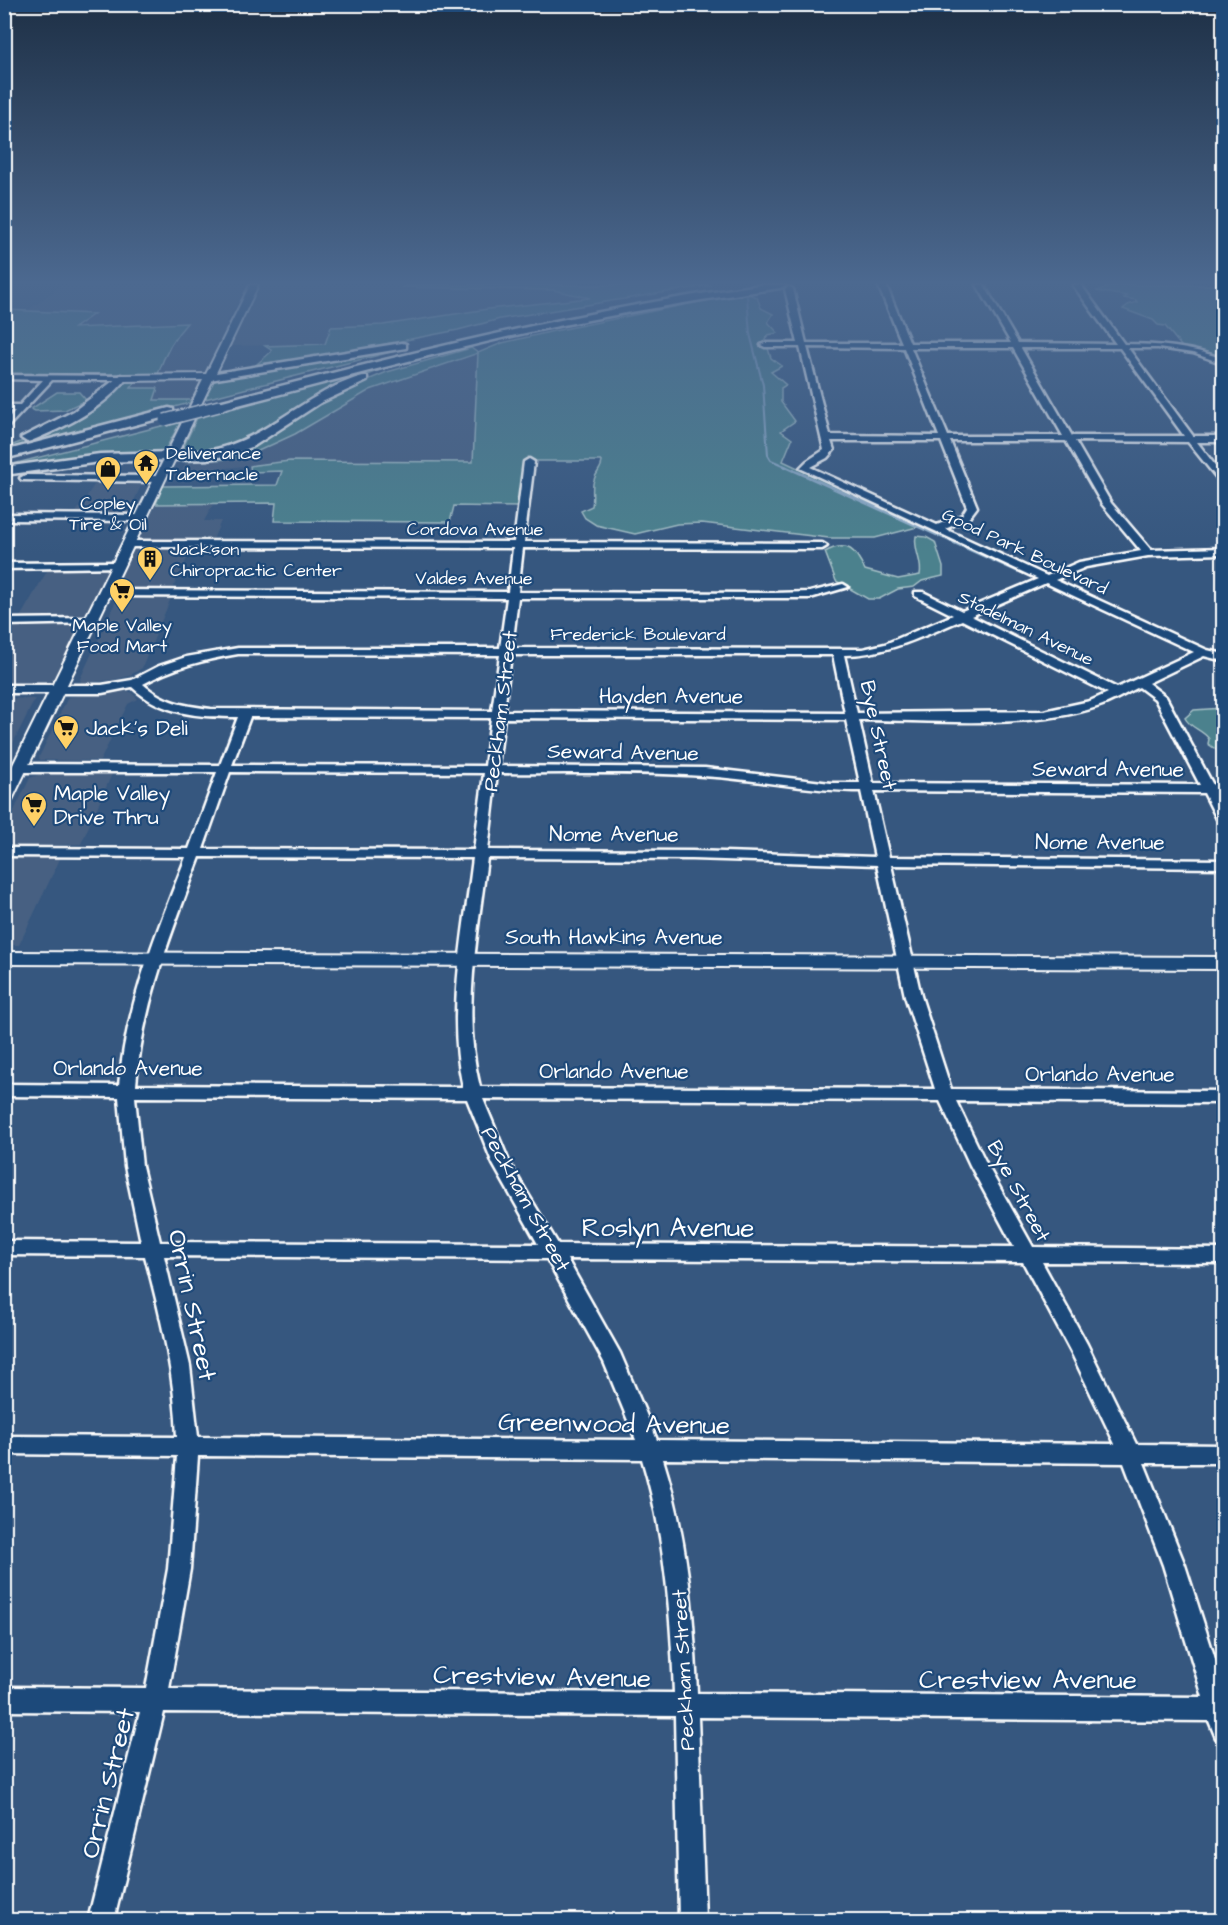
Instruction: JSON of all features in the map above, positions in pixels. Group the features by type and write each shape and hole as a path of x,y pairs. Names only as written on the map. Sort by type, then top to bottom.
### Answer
{"highway":[{"path":"210,377 224,375"},
{"path":"220,403 322,375"},
{"path":"4,455 340,375"},
{"path":"4,471 100,458 214,454 235,449 250,443 305,406 375,375"},
{"path":"4,446 56,426 84,412 108,394 121,378"},
{"path":"4,461 167,416"}],"main road":[{"path":"4,800 210,377 121,378"},
{"name":"South Hawkins Avenue","path":"4,958 1224,963"}],"street":[{"path":"811,375 827,438 1224,439"},
{"path":"919,375 972,507 965,517 938,529"},
{"path":"1033,375 1107,504 1148,552"},
{"path":"1143,375 1224,484"},
{"path":"4,377 121,378"},
{"path":"4,428 49,378"},
{"path":"4,408 24,408"},
{"name":"Good Park Boulevard","path":"827,438 829,450 824,458 805,466 814,472 1203,652 1224,658"},
{"name":"Peckham Street","path":"529,462 508,651 468,959 464,1017 465,1052 473,1092 496,1154 616,1362 651,1450 666,1507 674,1547 683,1631 692,1920"},
{"path":"25,478 159,479"},
{"path":"4,517 141,518"},
{"name":"Cordova Avenue","path":"128,544 822,546"},
{"name":"Frederick Boulevard","path":"4,689 94,689 135,683 172,665 201,656 238,651 863,652 888,647 1046,578 1096,560 1148,552 1224,551"},
{"path":"4,566 117,565"},
{"name":"Valdes Avenue","path":"104,593 795,595 822,593 843,587"},
{"name":"Stadelman Avenue","path":"919,594 1117,693"},
{"path":"4,622 91,621"},
{"name":"Hayden Avenue","path":"135,683 150,698 163,705 196,711 245,714 1044,715 1080,709 1203,652"},
{"name":"Bye Street","path":"838,653 921,1027 946,1096 978,1164 1081,1353 1130,1454 1175,1565 1222,1716"},
{"path":"1140,682 1160,697 1224,819"},
{"name":"Orrin Street","path":"101,1920 154,1702 182,1555 188,1446 181,1361 136,1176 128,1126 127,1091 130,1057 139,1007 155,958 245,714"},
{"name":"Seward Avenue","path":"21,768 705,772 814,786 867,788 1224,789"},
{"name":"Nome Avenue","path":"4,852 692,855 884,861 1224,864"},
{"name":"Orlando Avenue","path":"4,1090 1224,1097"},
{"name":"Roslyn Avenue","path":"4,1248 1224,1256"},
{"name":"Greenwood Avenue","path":"4,1445 1224,1454"},
{"name":"Crestview Avenue","path":"4,1700 686,1705 1222,1716"}],"shaded area":[{"path":"142,375 207,375 194,400 154,400 158,389 131,388"},
{"path":"414,375 477,375 473,462 290,461 181,473 186,462 243,458 267,448 370,390"},
{"path":"96,482 143,482 128,513 75,514"},
{"path":"214,503 204,521 221,521 212,542 139,540 156,504"},
{"path":"128,544 194,544 170,594 104,593 59,689 5,689 5,643 50,566 117,565"},
{"path":"171,598 142,668 129,676 114,680 81,683 80,679 116,601"},
{"path":"122,690 131,692 138,699 128,704 100,761 40,760 39,757 68,697"},
{"path":"4,698 35,699 5,759"},
{"path":"48,771 91,771 90,774 112,774 81,844 16,847 5,841 4,831 30,778"},
{"path":"57,855 60,859 19,945 5,945 4,858"}],"green space":[{"path":"231,375 301,375 205,399 216,377"},
{"path":"358,375 368,375 340,386 292,411 254,437 220,451 181,452 198,416"},
{"path":"380,375 414,375 370,390 295,434 243,458 186,462 188,457 212,456 327,397"},
{"path":"477,375 774,375 786,385 781,388 781,402 795,421 781,431 792,439 783,461 921,526 875,538 829,538 702,523 677,524 635,534 596,525 585,518 581,511 592,506 593,483 602,461 526,461 521,507 454,506 450,522 274,521 276,503 156,504 163,486 277,485 282,471 251,472 250,466 255,465 290,461 473,462"},
{"path":"138,379 131,388 158,388 154,400 190,400 190,403 5,450 5,448 59,427 122,381"},
{"path":"57,392 79,392 86,400 65,410 35,411 31,409"},
{"path":"181,421 164,452 5,469 5,466"},
{"path":"916,536 926,537 935,542 943,567 943,576 922,581 914,587 898,589 879,599 868,599 836,581 825,552 833,548 845,547 858,557 865,570 898,579 920,575"},
{"path":"1224,708 1223,754 1208,744 1209,739 1190,725 1185,718 1194,710"}],"waterway":[{"path":"760,375 768,455 771,460 787,467"},
{"path":"784,466 1017,571"}],"place":[{"name":"Deliverance Tabernacle","path":"146,486"},
{"name":"Copley Tire & Oil","path":"108,492"},
{"name":"Jackson Chiropractic Center","path":"150,582"},
{"name":"Maple Valley Food Mart","path":"122,614"},
{"name":"Jack's Deli","path":"66,751"},
{"name":"Maple Valley Drive Thru","path":"34,828"}]}
